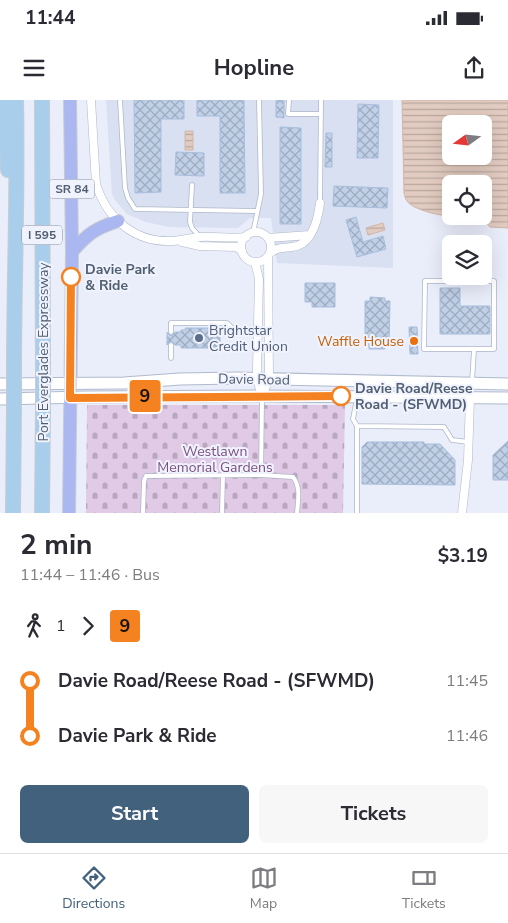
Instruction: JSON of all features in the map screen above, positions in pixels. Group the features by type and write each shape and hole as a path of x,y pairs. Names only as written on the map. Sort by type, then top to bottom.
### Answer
{"highway":[{"path":"6,100 14,306"},
{"path":"12,513 17,167 16,100"},
{"name":"Port Everglades Expressway","path":"42,100 42,513"}],"main road":[{"name":"SR 84","path":"69,513 72,252 70,100"},
{"path":"72,252 84,237 92,231 118,221"},
{"name":"Davie Road","path":"0,384 124,383 180,379 508,384"},
{"name":"Davie Road","path":"0,399 262,396 508,398"}],"street":[{"path":"91,100 96,184 100,197 118,221 137,233 149,238 200,246 236,247 242,251 246,258 255,262 262,261 277,247 294,247 310,235 315,227 320,203"},
{"path":"175,241 200,237 261,234 268,238 310,235"},
{"path":"242,251 242,243 249,235"},
{"path":"262,396 270,245 268,238"},
{"path":"255,262 259,278 263,379"},
{"path":"462,513 469,442 470,398"}],"lane":[{"path":"120,100 125,188 128,198 135,209 257,210"},
{"path":"249,235 261,194 259,100"},
{"path":"289,100 288,114 321,114"},
{"path":"320,203 321,100"},
{"path":"192,184 190,222 192,228 200,237"},
{"path":"425,281 494,281 494,349 474,350 424,349 425,281"},
{"path":"171,332 171,323 227,323 232,328"},
{"path":"171,345 171,358"},
{"path":"472,384 474,350"},
{"path":"261,475 262,396"},
{"path":"357,513 357,426 353,418 358,396"},
{"path":"357,426 444,427 452,440 469,442"},
{"path":"222,513 223,475"},
{"path":"143,513 144,481 146,476 261,475 293,477 297,482 298,489 297,513"}],"shaded area":[{"path":"106,100 393,100 393,268 277,263 271,218 250,218 238,228 169,227 146,222 127,214 112,194"},
{"path":"402,100 508,100 508,228 490,227 488,225 492,225 492,175 442,175 442,215 421,210 406,200 404,193"},
{"path":"185,131 193,131 193,150 185,150"},
{"path":"383,223 385,230 368,235 366,228"}],"green space":[{"name":"Westlawn Memorial Gardens","path":"87,405 345,405 343,513 86,513"}],"building":[{"path":"134,100 184,100 184,119 161,119 161,192 135,193"},
{"path":"197,100 244,100 245,193 220,193 220,116 197,116"},
{"path":"276,100 284,100 284,118 276,117"},
{"path":"358,104 379,105 378,158 357,158"},
{"path":"280,127 301,128 301,224 280,224"},
{"path":"326,133 332,133 332,167 325,167"},
{"path":"176,152 204,153 204,176 175,175"},
{"path":"334,186 388,188 387,208 333,206"},
{"path":"356,217 363,242 383,236 386,249 357,257 346,220"},
{"path":"305,283 335,283 335,307 312,307 312,302 305,302"},
{"path":"440,288 460,288 460,306 490,306 490,334 440,334"},
{"path":"370,297 385,298 385,301 390,301 389,345 385,345 385,349 369,349 369,345 365,345 365,301 370,301"},
{"name":"Waffle House","path":"409,327 417,327 418,354 410,354"},
{"path":"185,328 220,328 220,348 181,348 181,345 175,345 171,341 167,345 167,332 171,336 175,332 186,330"},
{"path":"508,441 508,480 493,480 493,455"},
{"path":"367,442 424,442 424,444 440,444 455,460 455,485 362,484 362,447"}],"bus line":[{"name":"9","path":"71,277 70,398 341,396"}],"place":[{"name":"Davie Park & Ride","path":"71,277"},
{"name":"Brightstar Credit Union","path":"199,338"},
{"name":"Waffle House","path":"414,341"},
{"name":"Davie Road/Reese Road - (SFWMD)","path":"341,396"}]}
